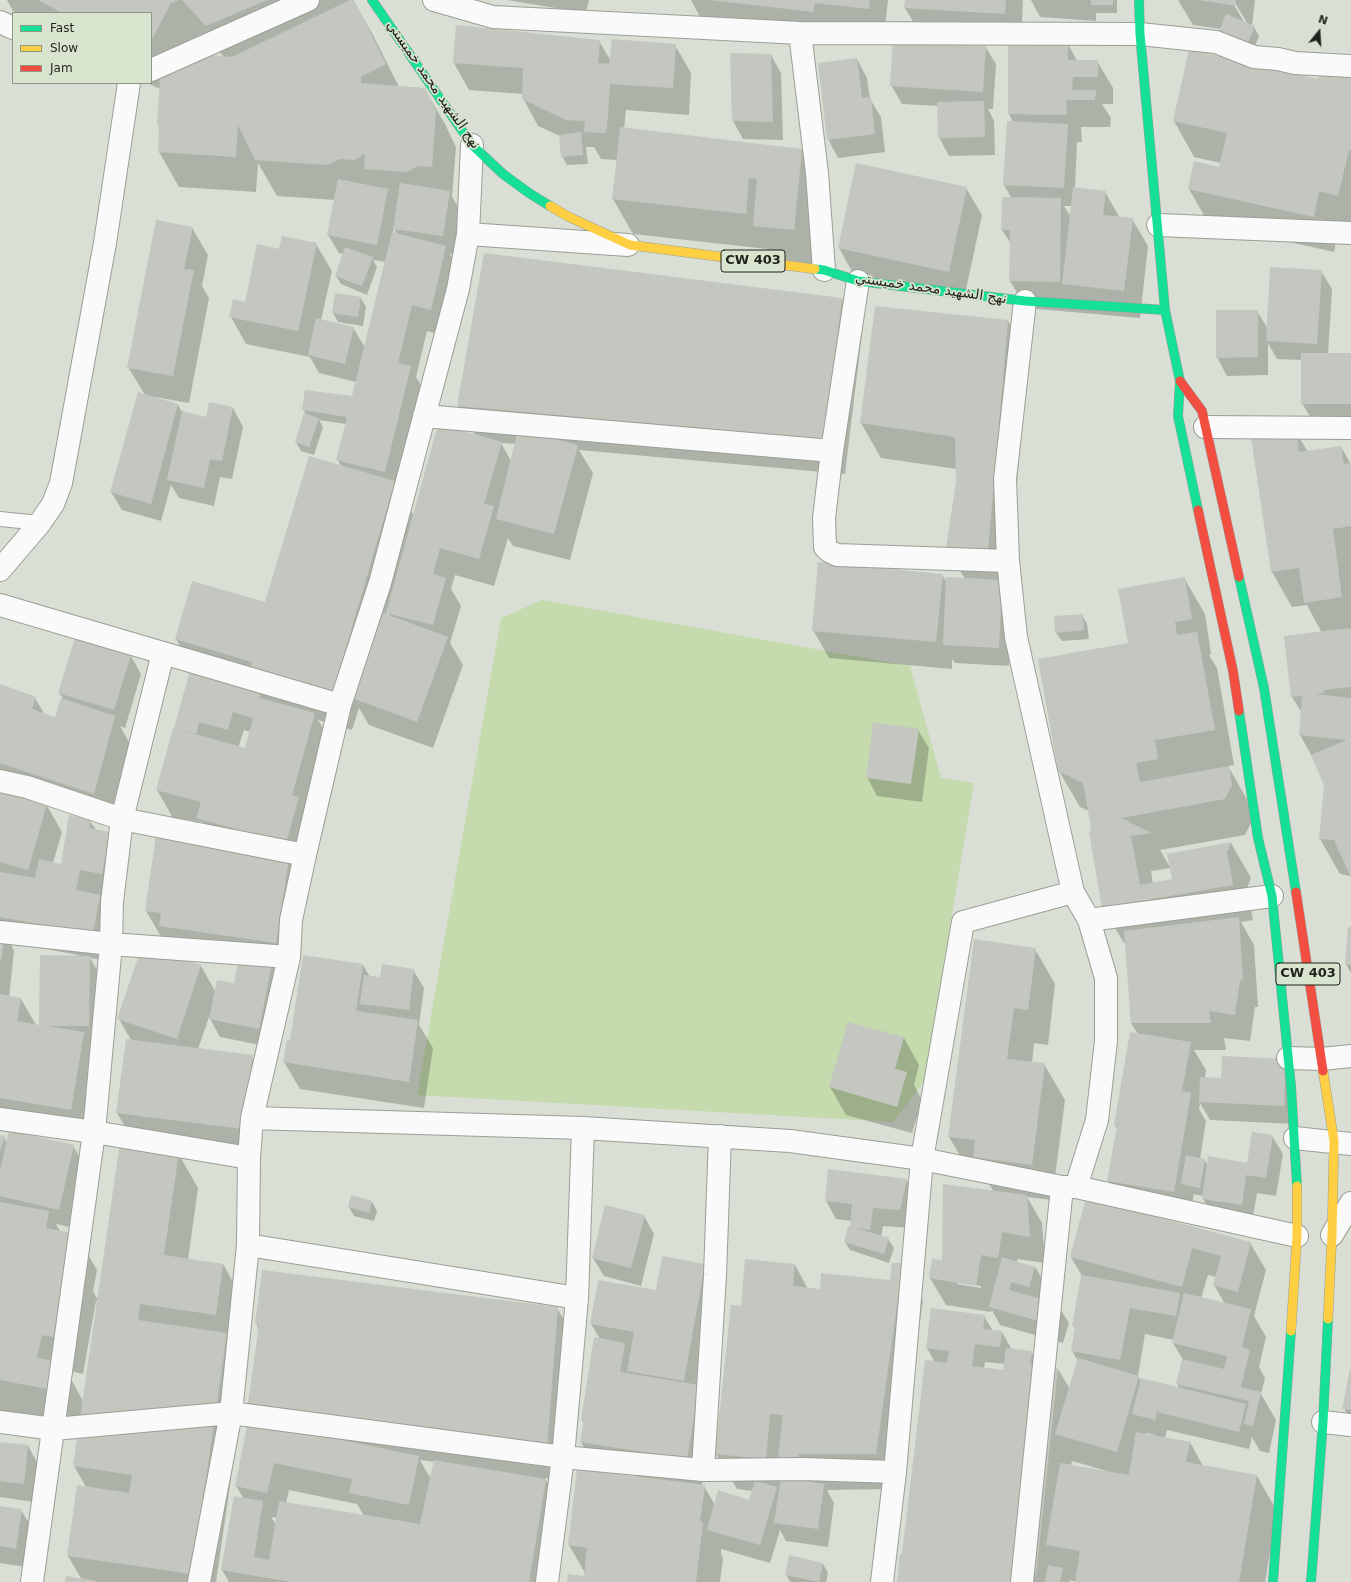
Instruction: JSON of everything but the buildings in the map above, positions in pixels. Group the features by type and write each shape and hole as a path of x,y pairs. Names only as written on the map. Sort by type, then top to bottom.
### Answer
{"main road":[{"name":"نهج الشهيد محمد خميستي","path":"372,0 472,144 503,174 529,193 569,217 630,245 824,270 858,281 1024,301 1165,310"},
{"path":"1139,0 1140,34 1165,310"},
{"name":"CW 403","path":"1165,310 1180,381 1178,416 1233,671 1258,838 1272,896 1295,1138 1297,1173 1297,1236 1273,1582"},
{"name":"CW 403","path":"1180,381 1202,411 1264,688 1322,1059 1342,1142 1332,1235 1322,1422 1311,1582"}],"street":[{"path":"152,70 308,0"},
{"path":"434,0 493,17 800,33 1140,34 1216,42 1254,57 1295,63 1351,66"},
{"path":"0,22 12,28"},
{"path":"800,33 817,173 824,270"},
{"path":"0,570 40,523 53,504 61,483 105,243 129,84"},
{"path":"199,1582 231,1413 248,1245 249,1158 252,1118 289,956 291,920 340,705 380,583 458,289 468,234 472,144"},
{"path":"1158,225 1351,233"},
{"path":"468,234 630,245"},
{"path":"858,281 832,451 824,518 825,547 829,551 838,555 1008,562"},
{"path":"1022,1582 1069,1187 1097,1120 1106,1041 1106,978 1089,920 1073,892 1016,637 1008,562 1006,479 1024,301"},
{"path":"424,416 832,451"},
{"path":"1205,427 1351,428"},
{"path":"0,605 340,705"},
{"path":"32,1582 94,1132 111,944 112,902 122,819 163,653"},
{"path":"0,781 27,787 122,819 305,855"},
{"path":"882,1582 895,1472 922,1159 963,922 1073,892"},
{"path":"1089,920 1272,896"},
{"path":"0,932 111,944 289,956"},
{"path":"1288,1058 1322,1059 1351,1056"},
{"path":"252,1118 582,1128 790,1141 922,1159 1069,1187 1297,1236"},
{"path":"0,1119 94,1132 249,1158"},
{"path":"547,1582 563,1457 577,1298 582,1128"},
{"path":"703,1470 715,1275 720,1136"},
{"path":"1295,1138 1342,1142"},
{"path":"1332,1235 1351,1203"},
{"path":"248,1245 577,1298"},
{"path":"0,1422 54,1429 231,1413 563,1457 703,1470 803,1469 895,1472"},
{"path":"1322,1422 1351,1425"}],"lane":[{"path":"0,519 40,523"}],"green space":[{"path":"542,600 910,666 941,778 974,783 924,1082 893,1122 417,1095 501,618"}],"traffic: fast":[{"path":"372,0 472,145 503,174 550,206"},
{"path":"1139,0 1140,34 1165,310"},
{"path":"815,269 824,270 858,281 1025,301 1165,310 1180,381 1178,416 1198,510"},
{"path":"1239,577 1264,688 1296,892"},
{"path":"1239,711 1258,838 1272,896 1291,1086 1297,1186"},
{"path":"1311,1582 1323,1422 1328,1319"},
{"path":"1273,1582 1291,1331"}],"traffic: slow":[{"path":"550,206 569,217 630,245 815,269"},
{"path":"1323,1071 1334,1141 1328,1319"},
{"path":"1291,1331 1297,1236 1297,1186"}],"traffic: jam":[{"path":"1180,381 1202,411 1239,577"},
{"path":"1198,510 1233,671 1239,711"},
{"path":"1296,892 1323,1071"}]}
